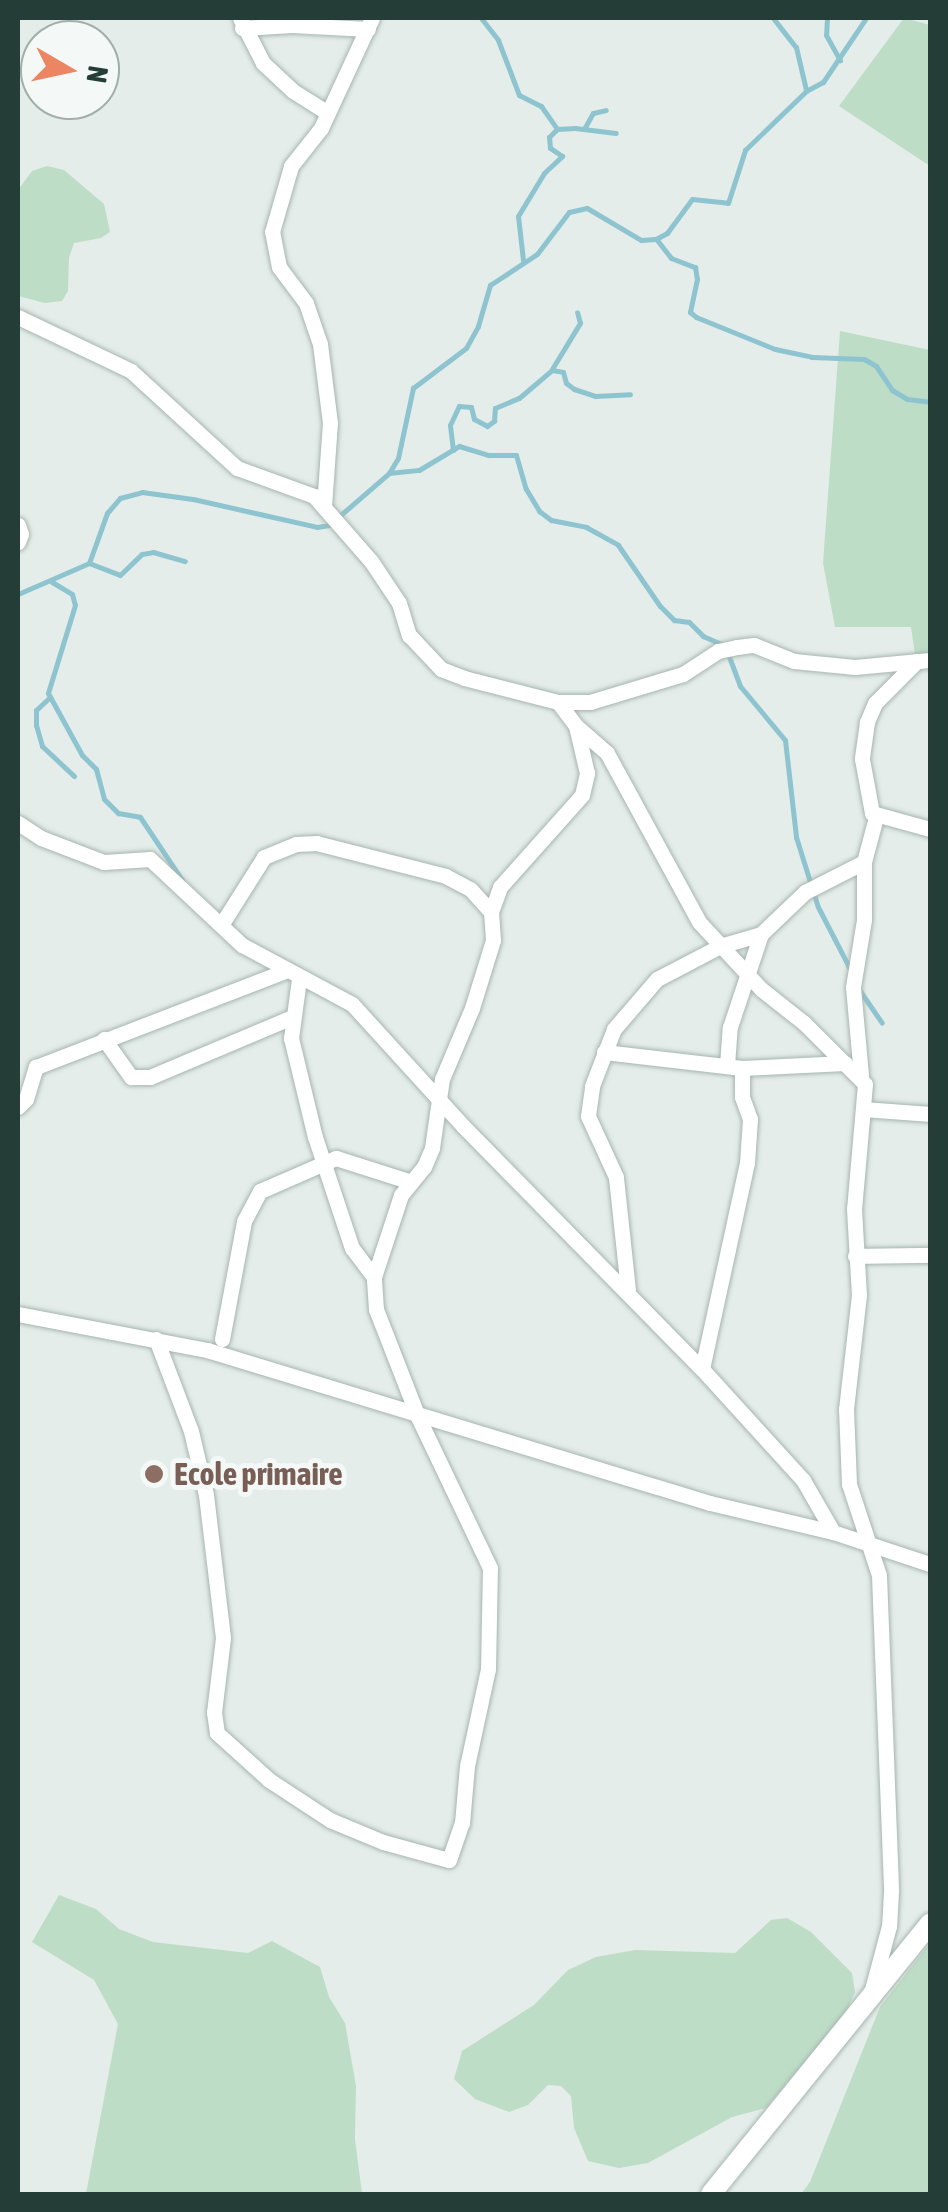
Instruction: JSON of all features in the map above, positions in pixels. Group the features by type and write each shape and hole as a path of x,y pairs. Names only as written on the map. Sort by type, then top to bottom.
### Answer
{"street":[{"path":"241,22 370,23 328,113 290,166 272,232 279,267 306,303 320,344 330,424 324,506"},
{"path":"241,22 278,79 328,113"},
{"path":"18,317 131,371 237,468 314,496 371,561 399,603 409,636 441,669 558,702 608,700 683,674 718,650 754,645 794,661 855,667 924,660"},
{"path":"18,525 18,542"},
{"path":"870,1996 889,1926 892,1891 879,1575 848,1484 846,1409 859,1296 855,1199 864,1110 853,987 864,920 864,862 876,817 870,808 862,758 867,722 887,687 924,660"},
{"path":"558,702 576,726 606,754 699,922 747,976 861,1075"},
{"path":"156,1340 191,1432 206,1495 223,1638 214,1712 217,1733 269,1780 330,1820 383,1842 449,1860 462,1823 467,1766 488,1669 490,1568 418,1417 376,1309 374,1277 401,1195 432,1148 449,1055 482,977 492,940 491,912 500,887 582,795 587,773 576,726"},
{"path":"876,817 909,820 930,828"},
{"path":"18,823 41,838 104,862 150,860 242,945 352,1004 438,1099 702,1369 803,1480 833,1532"},
{"path":"221,925 264,856 296,844 317,843 446,876 470,889 491,912"},
{"path":"628,1290 616,1177 588,1116 592,1086 621,1019 657,978 720,946 761,934 805,892 864,862"},
{"path":"702,1369 747,1163 750,1119 734,1067 730,1026 761,934"},
{"path":"292,975 291,1038 322,1164 352,1248 374,1277"},
{"path":"18,1107 26,1100 36,1067 104,1039 292,975"},
{"path":"104,1039 131,1077 150,1077 292,1017"},
{"path":"604,1052 734,1067 845,1062"},
{"path":"864,1110 930,1114"},
{"path":"222,1339 248,1206 260,1191 336,1158 411,1182"},
{"path":"855,1256 930,1256"},
{"path":"18,1299 24,1315 206,1350 710,1504 833,1532 930,1564"},
{"path":"711,2194 930,1924"}],"green space":[{"path":"904,18 930,25 930,166 839,106"},
{"path":"47,166 64,170 104,204 110,232 101,238 74,243 69,258 68,291 62,301 45,303 18,296 18,190 32,171"},
{"path":"840,331 930,350 930,662 916,662 911,627 835,627 823,563"},
{"path":"59,1895 96,1909 119,1929 153,1942 248,1953 272,1941 320,1967 329,1997 345,2023 356,2086 355,2139 362,2194 86,2194 118,2024 94,1980 32,1942"},
{"path":"787,1918 811,1932 852,1973 855,1992 846,2012 766,2108 732,2117 648,2163 619,2168 588,2161 574,2128 571,2096 561,2086 548,2085 528,2105 509,2112 475,2099 454,2079 462,2051 534,2005 568,1970 596,1957 635,1950 735,1953 771,1920"},
{"path":"930,1943 930,2194 801,2194 810,2182 880,2007"}],"waterway":[{"path":"481,18 498,40 519,95 541,106 557,129"},
{"path":"773,18 796,47 806,90"},
{"path":"827,18 826,35 840,60"},
{"path":"18,594 89,563 107,513 120,498 142,492 193,499 317,527 329,525 389,473 398,458 413,388 466,348 478,326 490,285 537,254 569,212 587,208 641,240 667,233 692,199 728,203 745,150 806,91 823,82 866,18"},
{"path":"584,129 593,113 606,110"},
{"path":"523,260 518,216 544,173 562,156 550,148 549,137 557,129 616,133"},
{"path":"657,240 671,258 695,267 697,279 690,312 696,317 775,349 812,357 864,359 876,366 892,390 907,399 930,402"},
{"path":"552,369 580,323 577,312"},
{"path":"453,450 450,425 459,406 471,407 474,419 487,426 494,421 495,408 519,398 552,370 563,372 566,383 574,389 595,396 630,394"},
{"path":"389,473 419,470 459,446 489,455 516,455 526,489 539,511 551,520 586,527 618,545 674,620 689,622 703,636 725,646 740,686 785,740 796,837 818,907 850,969"},
{"path":"89,563 120,575 142,554 153,552 185,561"},
{"path":"52,582 72,594 75,605 48,693 82,755 96,769 104,799 118,813 140,817 182,880"},
{"path":"50,697 36,710 42,746 74,776"},
{"path":"858,988 882,1023"}],"place":[{"name":"Ecole primaire","path":"154,1474"}]}
